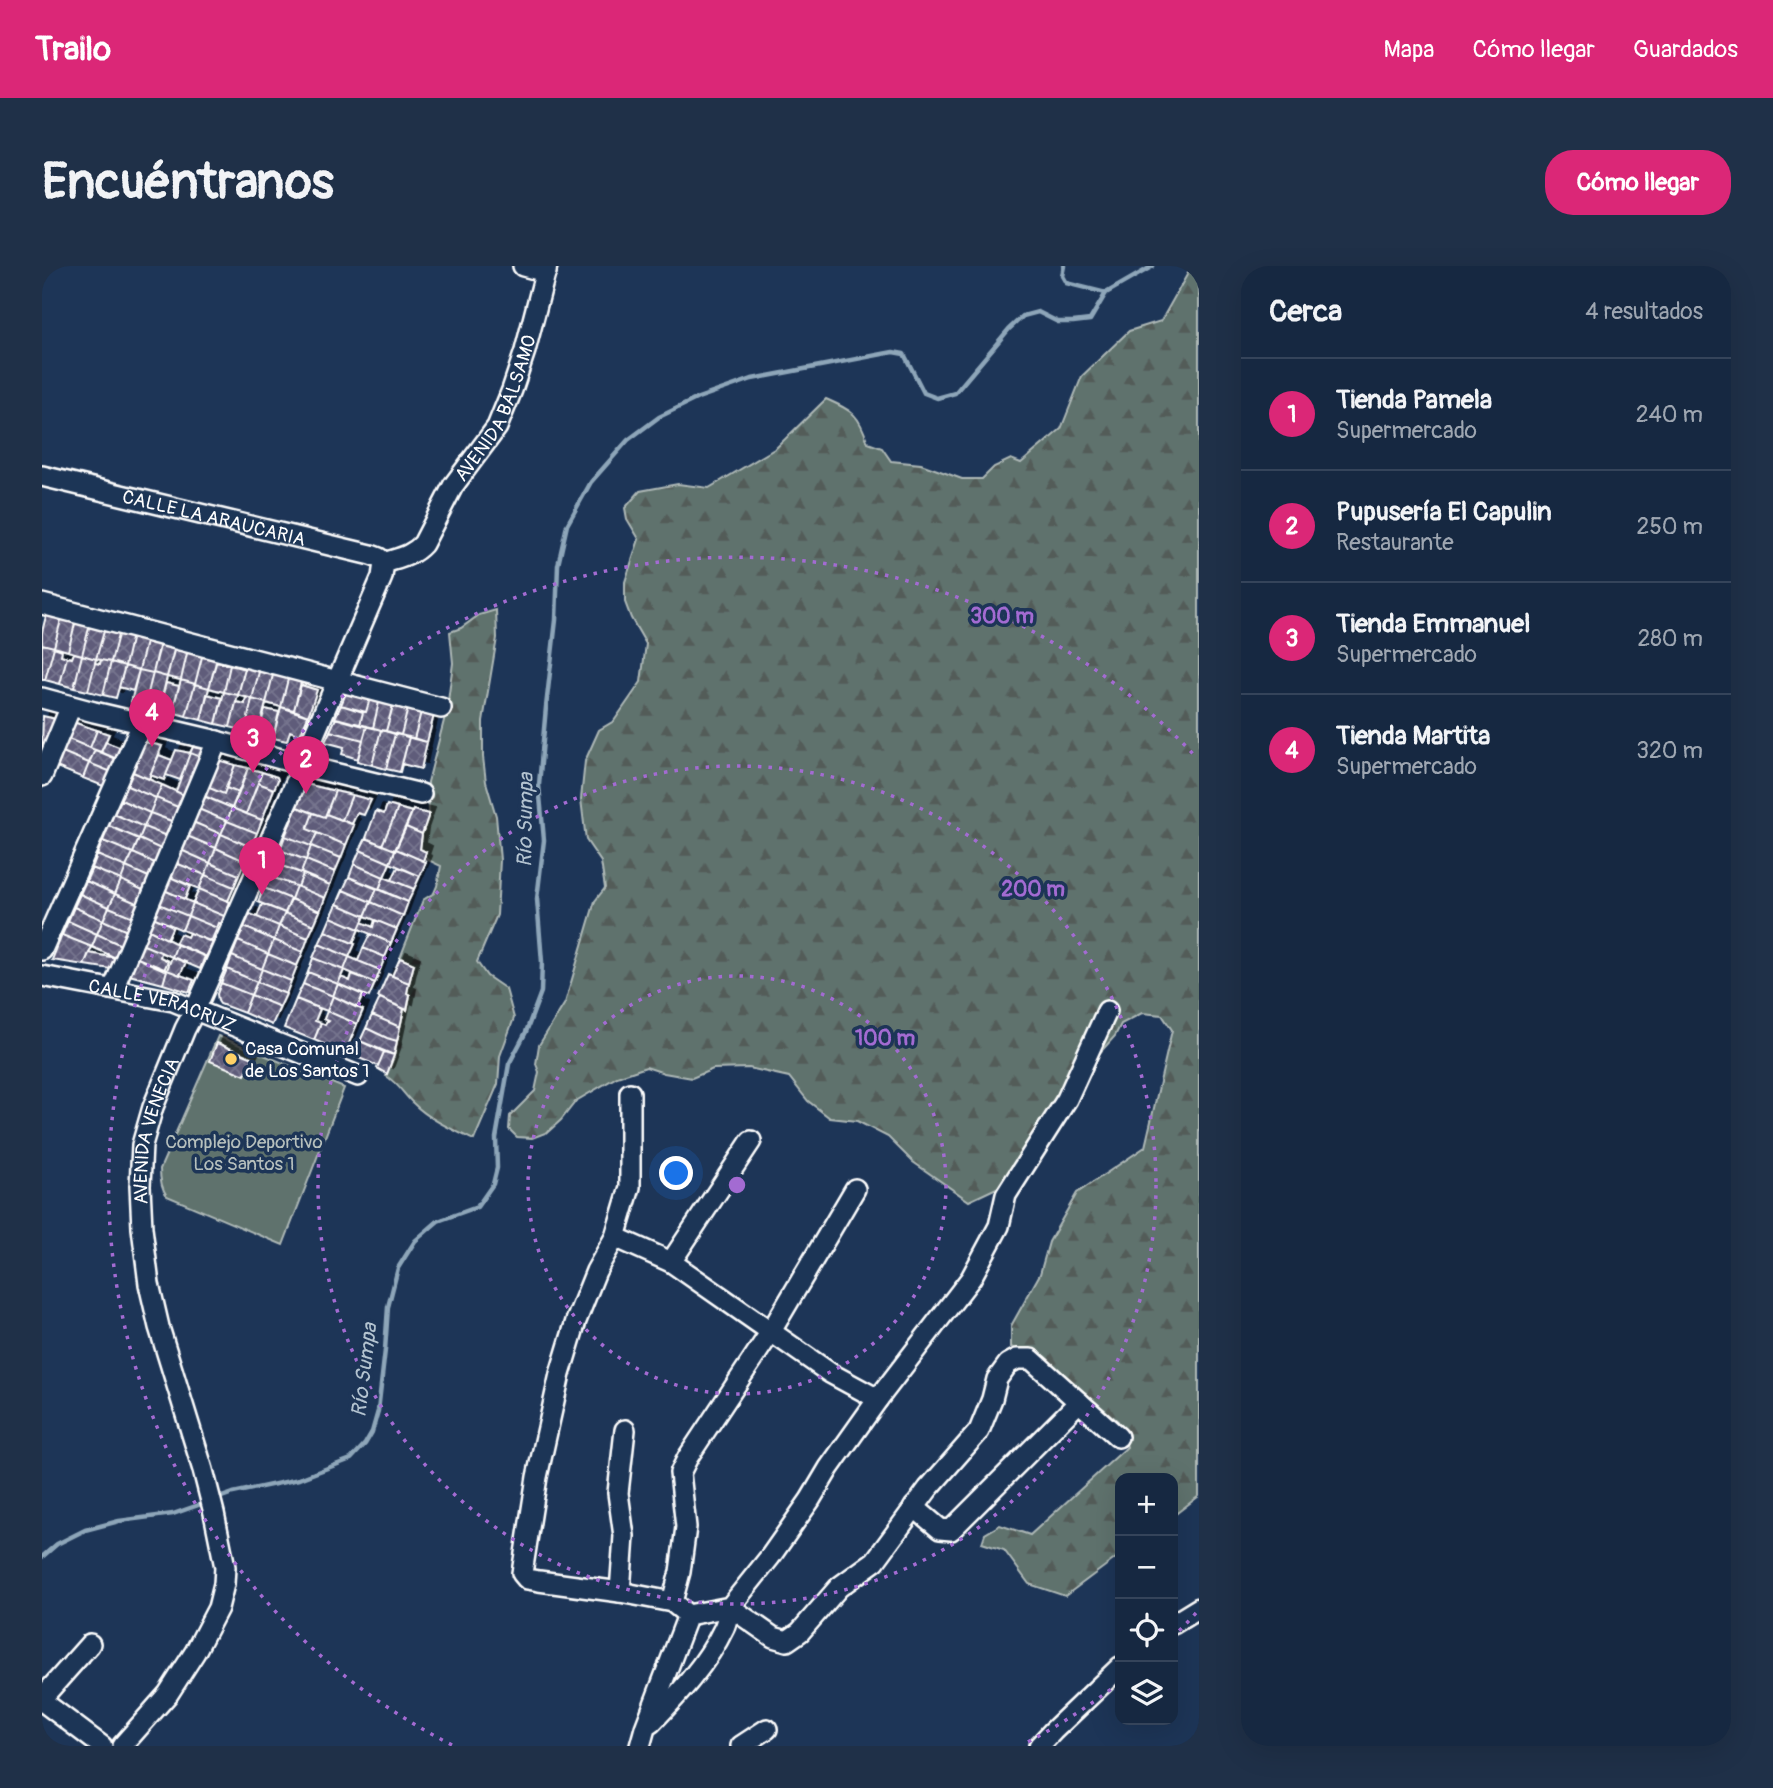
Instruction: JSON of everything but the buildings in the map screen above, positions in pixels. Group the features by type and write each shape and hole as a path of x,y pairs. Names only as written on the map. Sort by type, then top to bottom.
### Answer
{"street":[{"path":"523,266 546,269"},
{"name":"AVENIDA BÁLSAMO","path":"384,563 406,557 416,552 423,544 453,486 497,427 525,351 546,269"},
{"name":"CALLE LA ARAUCARIA","path":"42,476 371,555 384,563"},
{"name":"AVENIDA VENECIA","path":"122,1746 168,1693 195,1652 218,1608 225,1567 203,1470 149,1284 139,1186 142,1145 153,1107 185,1029 382,578 384,563"},
{"path":"42,604 441,708"},
{"path":"42,698 421,794"},
{"path":"42,776 71,706"},
{"path":"42,950 142,724"},
{"path":"113,989 217,741"},
{"name":"CALLE VERACRUZ","path":"42,976 173,1001 358,1076"},
{"path":"643,1737 702,1663 726,1626 730,1607 770,1557 878,1399 971,1278 999,1226 1006,1195 1067,1098 1107,1011"},
{"path":"630,1093 630,1187 615,1237 596,1271 576,1321 560,1374 537,1476 522,1573 527,1579 672,1602 688,1615 730,1607 773,1637 787,1641 800,1632 839,1587 875,1561 928,1489 979,1431 998,1378 1008,1364 1017,1359 1031,1359 1118,1437"},
{"path":"671,1262 751,1141"},
{"path":"672,1602 680,1572 686,1527 680,1473 701,1436 770,1333 855,1189"},
{"path":"615,1237 671,1262 830,1373 878,1399"},
{"path":"914,1507 940,1529 951,1531 1079,1402"},
{"path":"620,1592 624,1536 618,1493 625,1430"},
{"path":"1178,1621 1199,1608"},
{"path":"643,1737 688,1615"},
{"path":"89,1644 42,1700 102,1746"},
{"path":"1039,1746 1115,1672"},
{"path":"741,1746 767,1729"}],"green space":[{"path":"1192,266 1199,266 1199,1496 1178,1512 1178,1473 1115,1473 1115,1559 1065,1596 1029,1584 1004,1550 982,1543 985,1534 1000,1525 1030,1535 1127,1447 1118,1421 1050,1364 1011,1347 1011,1326 1040,1274 1049,1242 1077,1193 1145,1147 1172,1030 1162,1015 1142,1013 1121,1024 1115,1036 1097,1056 1062,1086 1047,1117 1003,1185 969,1201 913,1162 888,1137 857,1121 830,1118 808,1101 789,1077 749,1068 713,1069 692,1078 646,1067 617,1077 576,1101 548,1132 532,1138 517,1137 509,1129 510,1116 535,1091 539,1072 536,1064 539,1045 565,1003 595,901 605,888 601,862 586,840 581,799 585,761 599,730 614,721 641,682 646,644 625,602 625,582 639,539 627,519 625,508 640,491 678,484 709,488 776,448 826,399 854,415 868,443 882,448 891,461 921,464 962,479 982,479 994,467 1011,459 1021,463 1061,429 1082,376 1129,331 1161,321"},
{"path":"496,610 497,638 483,721 483,757 486,782 496,816 500,860 497,915 477,962 487,976 506,989 514,1018 500,1056 498,1084 474,1140 427,1115 386,1076 394,1058 404,1009 407,1009 410,995 407,993 414,964 400,958 423,900 434,893 441,866 424,858 426,852 420,849 429,814 428,782 447,709 453,663 450,632 461,628 479,615"},
{"name":"Complejo Deportivo Los Santos 1","path":"218,1036 344,1088 283,1245 167,1196 162,1187 160,1169"}],"waterway":[{"path":"1064,266 1062,276 1066,283 1106,293"},
{"name":"Río Sumpa","path":"216,1499 299,1479 351,1459 365,1444 372,1432 378,1411 388,1307 398,1268 415,1241 438,1221 477,1207 493,1184 497,1168 496,1138 509,1064 526,1032 541,992 542,962 537,899 544,840 539,785 556,620 558,565 567,525 591,482 628,440 659,417 698,398 752,379 893,352 904,354 924,393 937,398 955,393 1023,316 1038,312 1058,322 1090,320 1106,293 1153,266"},
{"name":"Río Sumpa","path":"42,1557 57,1544 85,1530 119,1521 173,1514 207,1502"}],"place":[{"name":"Tienda Martita","path":"152,747"},
{"name":"Tienda Emmanuel","path":"253,773"},
{"name":"Pupusería El Capulin","path":"306,794"},
{"name":"Tienda Pamela","path":"262,895"},
{"name":"Casa Comunal de Los Santos 1","path":"231,1059"}]}
